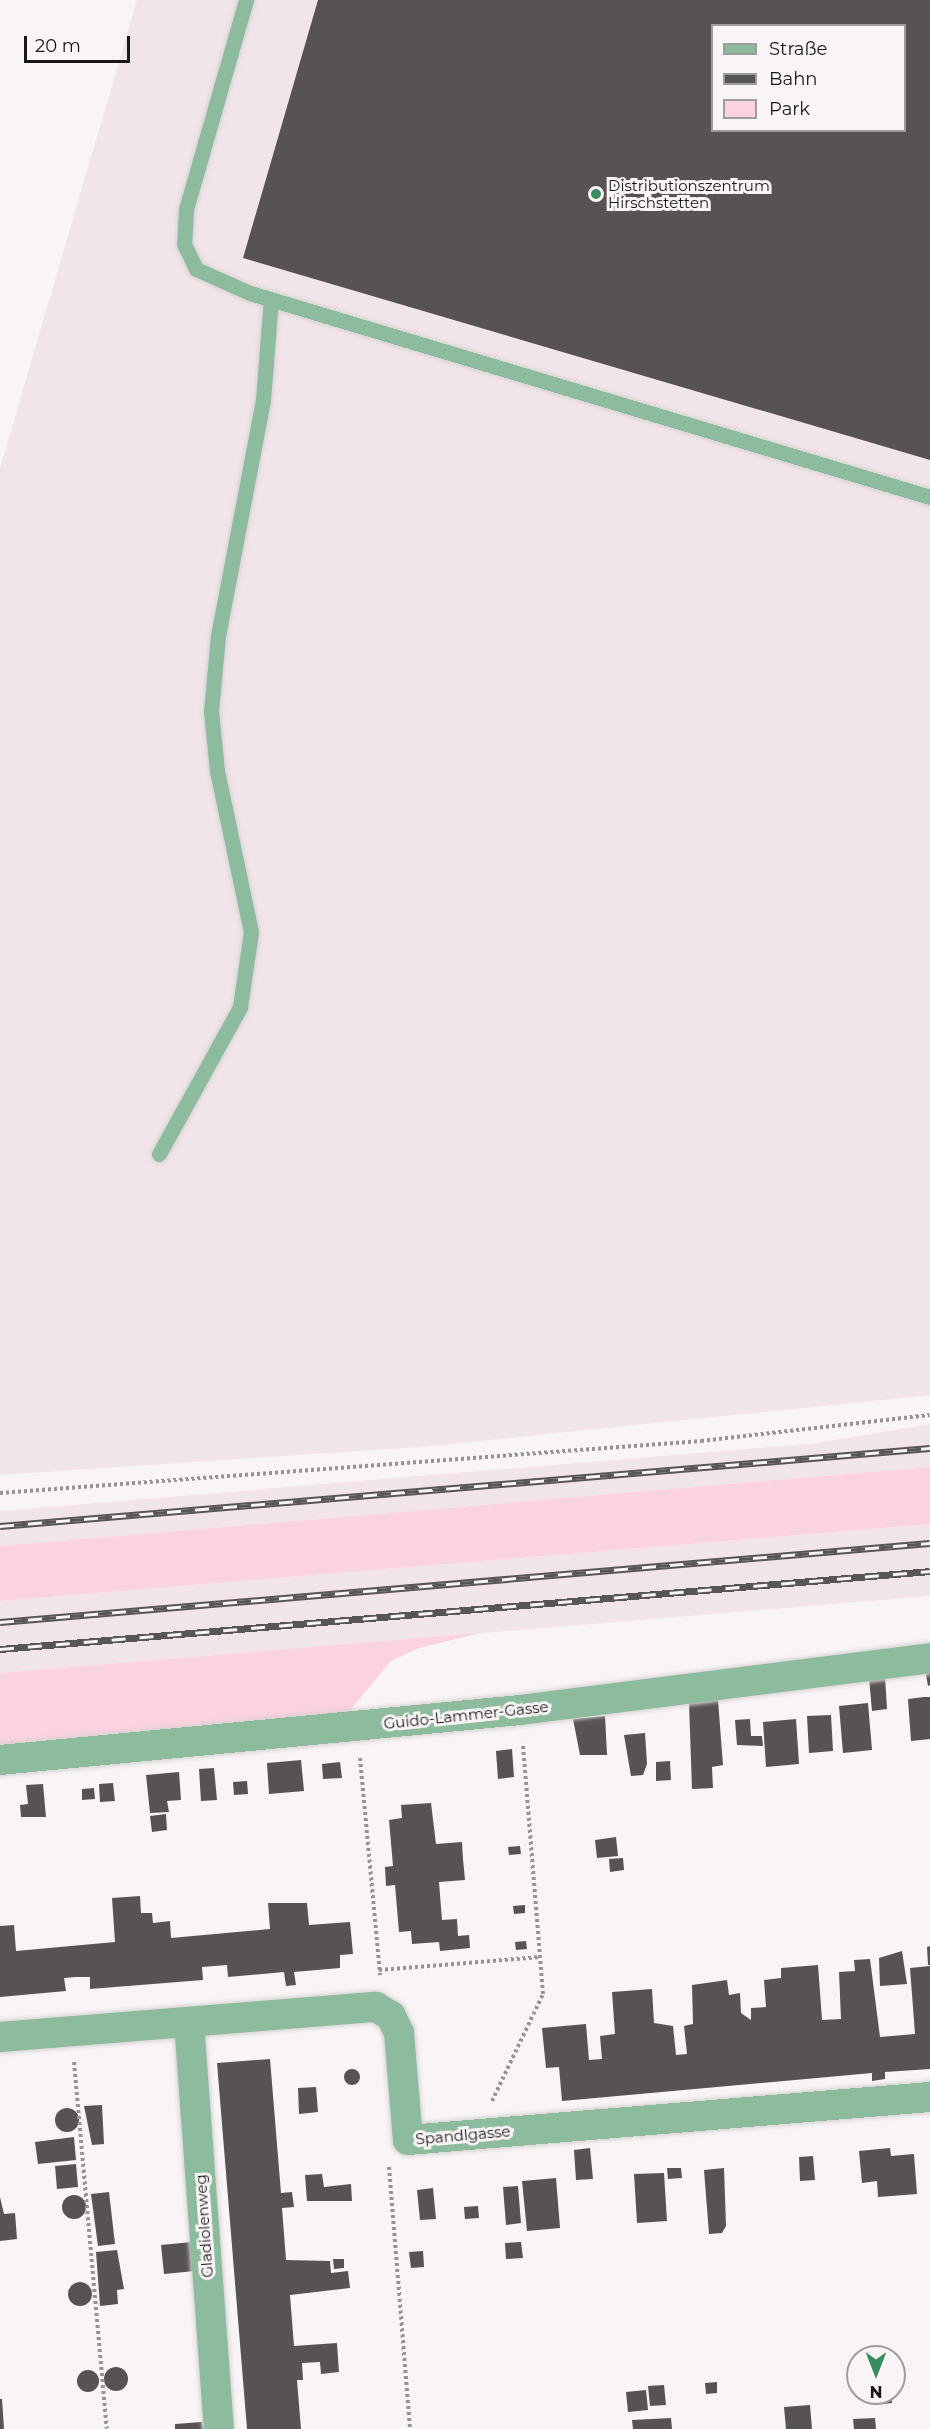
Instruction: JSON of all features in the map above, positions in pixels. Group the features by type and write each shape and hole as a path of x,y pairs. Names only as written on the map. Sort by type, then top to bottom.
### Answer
{"street":[{"name":"Guido-Lammer-Gasse","path":"0,1760 520,1710 930,1658"},
{"path":"0,2037 189,2022 366,2004 385,2012"},
{"name":"Spandlgasse","path":"385,2012 399,2033 408,2140 930,2097"},
{"name":"Gladiolenweg","path":"189,2022 219,2429"}],"lane":[{"path":"246,0 186,209 184,244 196,268 271,299 930,497"},
{"path":"159,1154 240,1007 251,932 217,771 211,711 218,636 263,400 271,299"}],"path":[{"path":"0,1493 700,1441 930,1415"},
{"path":"476,2134 543,1994 520,1710"},
{"path":"357,1727 379,1970 385,2012"},
{"path":"379,1970 540,1957"},
{"path":"72,2031 108,2429"},
{"path":"408,2140 389,2161 410,2429"}],"shaded area":[{"path":"137,0 930,0 930,1395 421,1447 0,1475 0,468"},
{"path":"930,1424 930,1467 0,1546 0,1511 817,1443"},
{"path":"930,1524 930,1596 0,1673 0,1601"}],"green space":[{"path":"930,1467 930,1524 0,1601 0,1546"},
{"path":"480,1633 419,1648 391,1661 346,1715 0,1745 0,1673"}],"building":[{"name":"Distributionszentrum Hirschstetten","path":"318,0 930,0 930,460 243,258"},
{"path":"930,1668 930,1685 928,1686 925,1669"},
{"path":"885,1677 887,1709 872,1711 869,1678"},
{"path":"930,1697 930,1739 911,1741 908,1699"},
{"path":"718,1700 723,1765 712,1767 713,1788 692,1789 689,1703"},
{"path":"868,1703 872,1750 843,1753 839,1706"},
{"path":"831,1715 833,1751 809,1753 807,1716"},
{"path":"605,1716 607,1755 580,1755 573,1719"},
{"path":"750,1719 751,1736 762,1736 763,1746 737,1745 735,1720"},
{"path":"796,1719 799,1764 766,1767 763,1722"},
{"path":"645,1733 647,1764 643,1775 631,1776 624,1735"},
{"path":"512,1749 514,1777 498,1779 496,1751"},
{"path":"301,1760 304,1791 269,1794 267,1763"},
{"path":"670,1761 671,1780 656,1781 656,1762"},
{"path":"340,1762 342,1778 323,1779 322,1764"},
{"path":"214,1768 217,1800 201,1801 199,1769"},
{"path":"179,1772 181,1800 167,1801 169,1812 150,1813 146,1775"},
{"path":"247,1781 248,1794 234,1795 233,1782"},
{"path":"113,1783 115,1801 100,1802 99,1784"},
{"path":"43,1784 46,1817 21,1817 20,1805 28,1804 26,1785"},
{"path":"94,1788 95,1799 82,1800 82,1789"},
{"path":"431,1803 436,1844 462,1842 465,1880 439,1882 442,1920 457,1919 458,1936 469,1935 470,1948 440,1951 439,1942 412,1944 411,1931 399,1932 395,1885 386,1886 385,1867 393,1866 389,1820 402,1818 401,1805"},
{"path":"166,1814 167,1830 152,1832 150,1816"},
{"path":"616,1837 618,1856 597,1858 595,1840"},
{"path":"520,1846 521,1854 509,1855 508,1847"},
{"path":"623,1858 624,1870 610,1872 609,1859"},
{"path":"140,1896 141,1913 152,1913 153,1923 170,1921 171,1938 270,1929 268,1903 307,1903 309,1925 350,1922 353,1954 340,1955 340,1968 294,1972 296,1985 286,1986 284,1972 228,1977 227,1965 202,1967 203,1980 90,1989 90,1977 64,1978 66,1991 0,1997 0,1926 14,1925 16,1951 115,1942 112,1898"},
{"path":"525,1905 525,1913 514,1914 513,1906"},
{"path":"526,1941 527,1949 516,1950 515,1942"},
{"path":"930,1946 930,1965 928,1965 927,1947"},
{"path":"902,1951 907,1984 880,1986 879,1958"},
{"path":"870,1959 880,2037 915,2034 910,1968 930,1966 930,2069 885,2072 885,2079 872,2081 872,2073 562,2101 559,2067 546,2068 542,2028 586,2024 589,2060 602,2059 600,2036 615,2034 612,1992 652,1989 654,2023 673,2026 676,2055 687,2054 684,2026 693,2024 692,1985 727,1980 729,1995 740,1993 741,2013 751,2020 751,2008 766,2007 764,1980 781,1978 781,1968 818,1965 822,2020 841,2019 839,1972 855,1971 854,1960"},
{"path":"270,2059 281,2193 292,2192 294,2207 282,2208 286,2260 330,2261 331,2273 348,2271 350,2288 290,2295 294,2346 337,2343 339,2372 321,2374 320,2362 302,2363 303,2380 297,2380 301,2429 247,2429 217,2063"},
{"path":"352,2069 358,2071 360,2077 358,2083 352,2085 346,2083 344,2077 346,2071"},
{"path":"316,2087 318,2112 299,2114 298,2088"},
{"path":"102,2105 104,2144 92,2145 84,2106"},
{"path":"67,2108 72,2109 78,2115 78,2125 72,2131 67,2132 62,2131 56,2125 55,2120 56,2115 62,2109"},
{"path":"74,2137 76,2160 38,2164 35,2142"},
{"path":"590,2148 593,2179 576,2180 574,2150"},
{"path":"890,2148 891,2156 914,2154 917,2194 878,2197 877,2181 862,2183 859,2151"},
{"path":"813,2156 815,2180 800,2181 799,2157"},
{"path":"76,2164 78,2187 57,2189 55,2166"},
{"path":"667,2168 681,2168 682,2178 668,2179"},
{"path":"724,2168 726,2226 722,2233 709,2234 704,2170"},
{"path":"664,2173 667,2221 637,2223 634,2174"},
{"path":"322,2174 324,2187 351,2184 352,2201 307,2201 305,2175"},
{"path":"556,2178 560,2228 527,2231 522,2181"},
{"path":"518,2186 521,2223 506,2225 503,2187"},
{"path":"433,2188 436,2219 420,2220 417,2190"},
{"path":"109,2192 115,2244 98,2246 91,2194"},
{"path":"74,2195 79,2196 85,2202 85,2212 79,2218 74,2219 69,2218 63,2212 62,2207 63,2202 69,2196"},
{"path":"0,2197 4,2214 15,2213 17,2239 0,2241"},
{"path":"478,2206 479,2218 465,2219 464,2207"},
{"path":"192,2242 195,2271 164,2274 161,2245"},
{"path":"521,2242 523,2258 506,2259 505,2243"},
{"path":"117,2250 124,2289 117,2290 118,2304 100,2306 96,2252"},
{"path":"423,2251 424,2267 411,2268 409,2252"},
{"path":"333,2259 344,2259 344,2268 334,2269"},
{"path":"80,2282 88,2286 92,2294 88,2302 80,2306 72,2302 68,2294 72,2286"},
{"path":"116,2367 125,2370 128,2379 125,2388 116,2391 107,2388 104,2379 107,2370"},
{"path":"84,2370 92,2370 99,2377 99,2385 92,2392 84,2392 77,2385 77,2377"},
{"path":"717,2382 717,2393 706,2394 705,2383"},
{"path":"664,2385 666,2405 650,2406 648,2386"},
{"path":"646,2390 648,2410 628,2412 626,2392"},
{"path":"0,2399 2,2399 4,2429 0,2429"},
{"path":"810,2405 812,2429 786,2429 784,2407"},
{"path":"671,2418 672,2429 633,2429 632,2420"},
{"path":"875,2418 876,2429 854,2429 853,2419"},
{"path":"202,2422 203,2429 175,2429 175,2424"}],"railway":[{"path":"0,1526 930,1448"},
{"path":"0,1622 930,1543"},
{"path":"0,1649 930,1571"}],"place":[{"name":"Distributionszentrum Hirschstetten","path":"596,194"}]}
